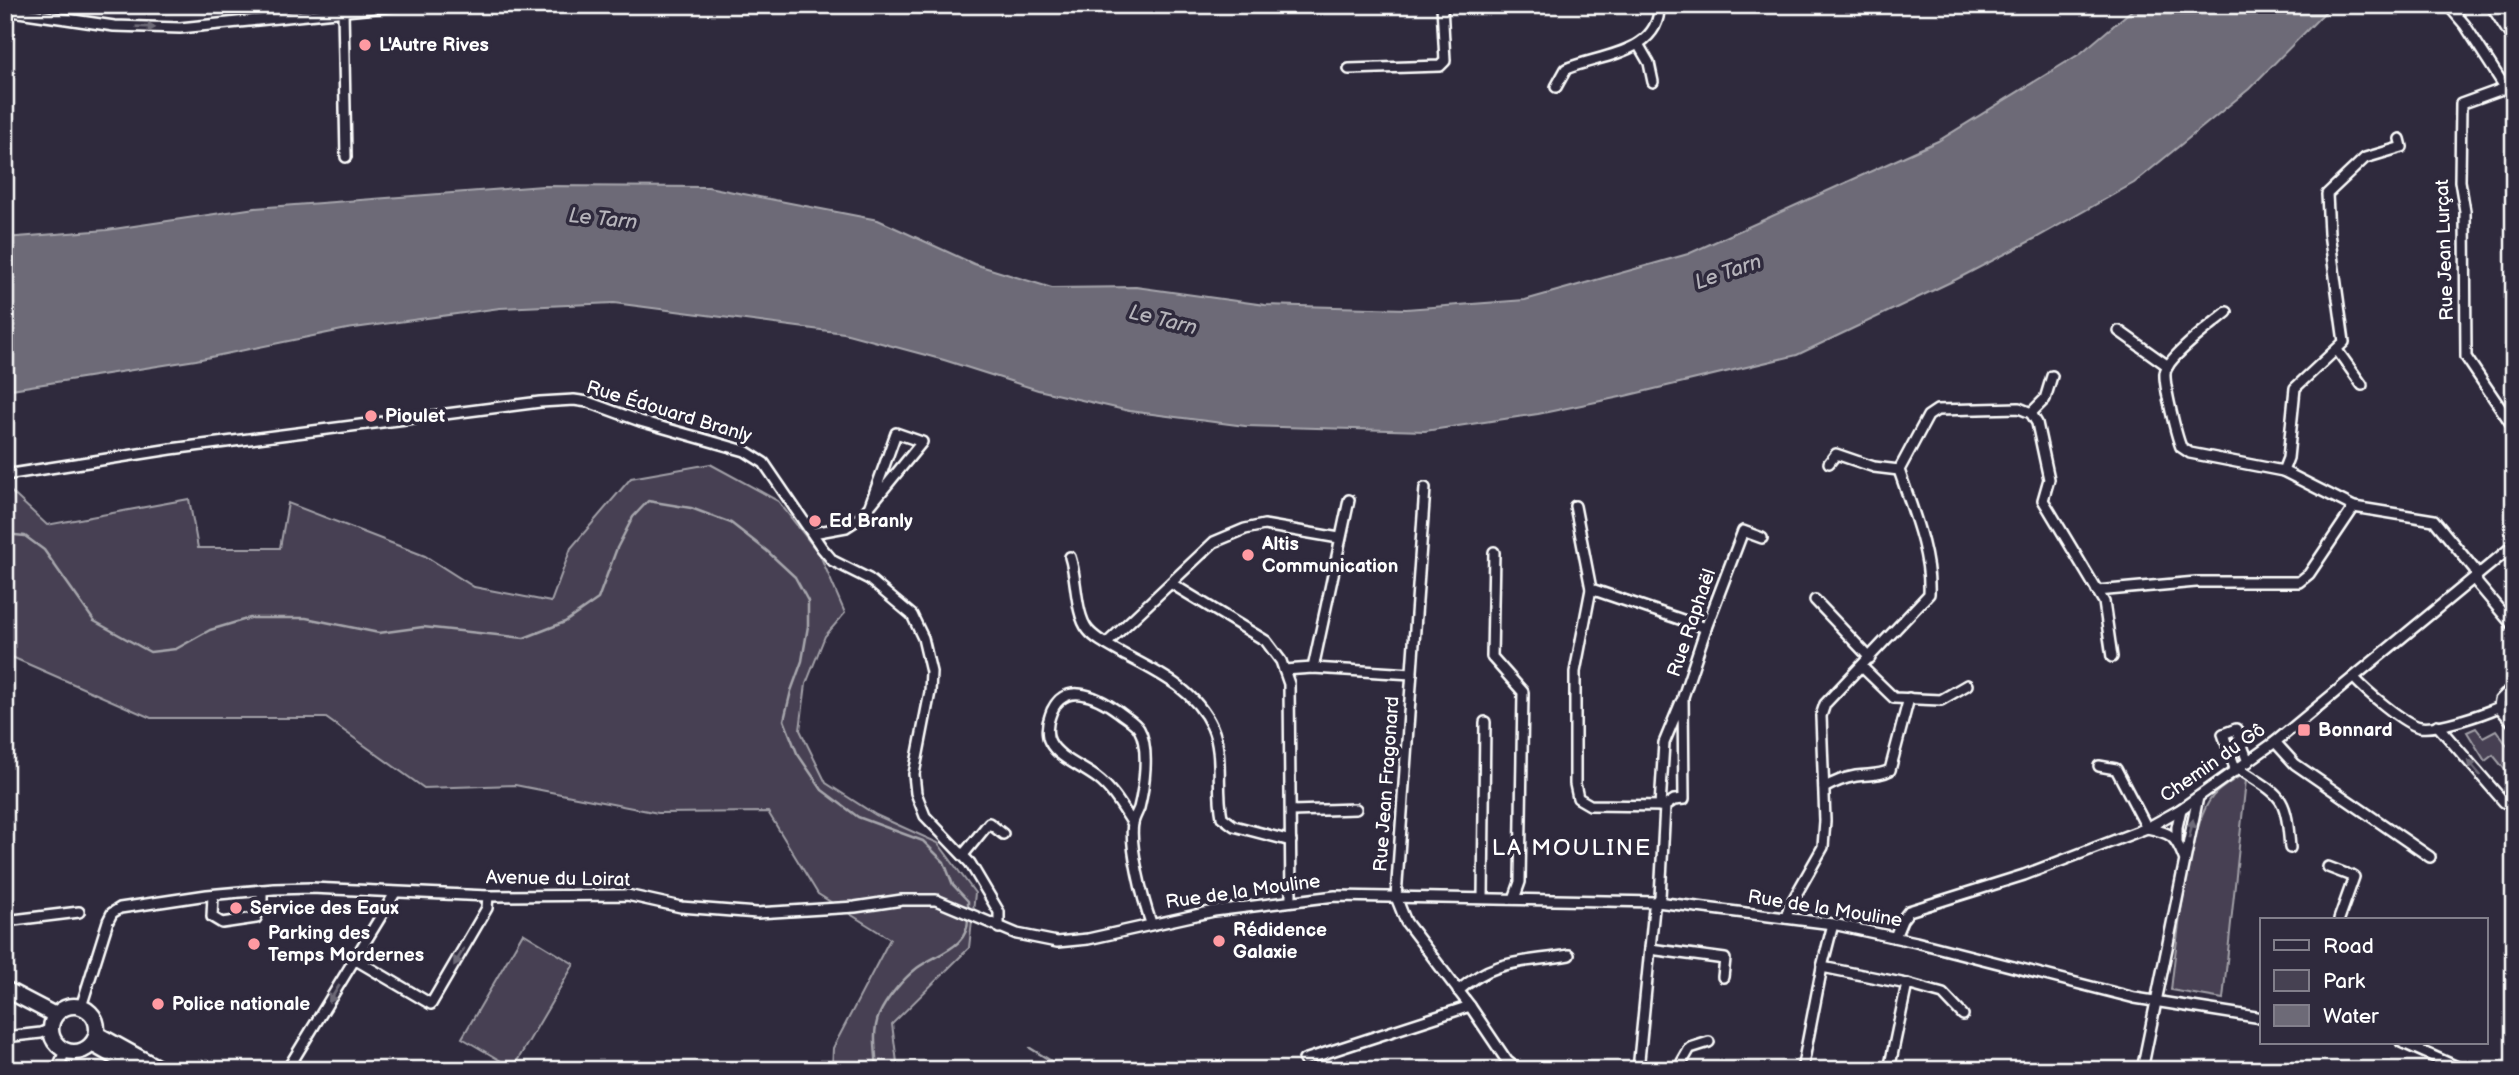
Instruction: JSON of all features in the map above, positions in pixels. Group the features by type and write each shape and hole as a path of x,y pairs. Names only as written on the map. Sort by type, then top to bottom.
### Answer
{"highway":[{"path":"2495,5 2514,35"}],"main road":[{"path":"5,989 52,1022"},
{"path":"66,1007 81,1007 96,1021 94,1039 79,1052 65,1051 54,1043 52,1022 66,1007"},
{"path":"94,1039 138,1070"},
{"path":"94,1039 162,1070"}],"street":[{"path":"5,10 114,26 180,28 246,23 359,7 404,5"},
{"path":"1349,69 1440,66 1445,61 1442,5"},
{"path":"1556,88 1566,69 1583,61 1618,54 1638,44 1655,25 1660,14 1659,5"},
{"path":"2448,5 2465,25 2514,102"},
{"path":"343,10 346,157"},
{"path":"1638,44 1649,64 1653,82"},
{"name":"Rue Jean Lurçat","path":"2505,88 2461,104 2460,181 2465,211 2466,357 2514,428"},
{"path":"2283,471 2288,458 2295,388 2344,342 2329,233 2327,194 2365,158 2402,147 2400,139"},
{"path":"2227,312 2171,360 2165,372 2181,447 2190,453 2283,471 2354,507 2434,520 2475,570 2477,583 2514,626"},
{"path":"2119,331 2168,366"},
{"path":"2337,349 2361,385"},
{"path":"2031,413 2045,399 2052,376"},
{"name":"Rue Édouard Branly","path":"5,475 171,449 540,402 574,400 745,451 764,463 833,561 869,579 912,615 923,638 931,672 930,692 914,774 916,793 925,816 970,863 999,912 999,928"},
{"path":"1786,918 1789,907 1823,847 1825,821 1821,716 1825,704 1929,594 1930,578 1899,470 1928,416 1937,410 2019,408 2031,413 2037,423 2049,479 2043,500 2104,603 2112,657"},
{"path":"813,533 846,527 860,518 869,508 922,442 896,433 869,508"},
{"path":"1829,463 1836,454 1874,467 1899,470"},
{"name":"Rue Jean Fragonard","path":"1396,897 1424,488"},
{"path":"1313,668 1349,500"},
{"path":"1575,506 1591,589 1575,672 1575,784 1578,798 1590,806 1662,806"},
{"path":"2097,591 2196,582 2299,582 2308,575 2354,507"},
{"path":"1106,645 1214,542 1245,529 1264,525 1339,538"},
{"name":"Rue Raphaël","path":"1662,806 1684,799 1683,697 1706,628 1743,531 1762,538"},
{"name":"Chemin du Gô","path":"1895,937 1909,911 2024,875 2147,828 2181,809 2275,742 2514,545"},
{"path":"1494,552 1492,657 1523,692 1520,882 1514,899"},
{"path":"1070,558 1080,610 1087,629 1106,645 1163,674 1186,691 1213,728 1217,746 1222,817 1234,826 1291,841"},
{"path":"1172,584 1266,641 1281,661 1289,684 1291,901"},
{"path":"1591,589 1706,628"},
{"path":"1815,600 1870,658"},
{"path":"1861,667 1894,698 1941,699 1967,685"},
{"name":"Rue Jean Fragonard","path":"1284,670 1313,668 1412,674"},
{"path":"2354,678 2404,719 2420,727 2464,720 2499,707"},
{"path":"2499,707 2500,701 2514,686"},
{"path":"1133,824 1114,795 1098,779 1050,743 1047,725 1053,707 1072,694 1088,694 1101,699 1138,727 1144,742 1146,759 1139,807 1133,824 1135,856 1151,923"},
{"path":"1638,1070 1654,908 1660,897 1664,743 1683,697"},
{"path":"1824,788 1836,781 1856,776 1881,775 1890,770 1909,698"},
{"path":"2499,707 2514,724"},
{"path":"1483,898 1485,722"},
{"path":"2437,725 2504,802 2514,806"},
{"path":"2248,762 2236,729 2223,734 2238,770 2274,791 2284,803 2288,817 2290,848"},
{"path":"2275,742 2295,764 2430,857"},
{"path":"2099,766 2116,769 2147,828 2167,832 2177,841"},
{"path":"2142,1070 2198,797"},
{"path":"1291,811 1356,809"},
{"path":"2181,809 2177,841 2184,860"},
{"path":"963,855 989,823 1003,834"},
{"path":"2328,867 2354,877 2339,918"},
{"name":"Avenue du Loirat","path":"81,1007 112,913 128,906 213,895 311,888 488,896 627,895 681,907 757,913 855,907 902,900 936,900"},
{"path":"213,895 212,916 222,923 256,918 262,890"},
{"path":"288,1070 395,893"},
{"path":"356,960 431,1004 487,908 488,896"},
{"name":"Rue de la Mouline","path":"936,900 999,928 1052,941 1088,939 1214,911 1335,896 1657,902 1833,924 2155,1002 2260,1018"},
{"path":"1396,897 1405,922 1470,1006 1507,1061 1517,1070"},
{"path":"5,921 79,912"},
{"path":"1802,1070 1833,924"},
{"path":"1650,949 1725,959 1723,977"},
{"path":"1458,991 1472,979 1494,967 1569,955"},
{"path":"1822,967 1943,994 1963,1015"},
{"path":"1889,1070 1907,984"},
{"path":"1304,1060 1470,1006"},
{"path":"5,1037 41,1033 52,1022"},
{"path":"1681,1070 1682,1062 1690,1048 1709,1042"},
{"path":"2406,1044 2464,1070"},
{"path":"57,1070 65,1051"}],"green space":[{"path":"710,464 778,501 820,555 845,613 825,636 806,684 800,730 826,783 876,815 938,843 975,893 969,948 892,1024 898,1070 832,1070 833,1048 890,939 818,894 768,812 658,813 515,785 424,788 326,718 151,718 5,654 5,486 47,525 189,499 198,548 280,548 288,503 425,556 474,587 551,602 571,548 631,478"},
{"path":"2476,728 2483,737 2496,730 2514,755 2514,773 2510,776 2493,755 2485,761 2467,732"},
{"path":"2240,776 2246,780 2223,999 2171,990 2184,888 2197,832 2204,811 2213,796"},
{"path":"523,933 574,964 513,1068 462,1038"}],"water":[{"name":"Le Tarn","path":"2138,5 2332,5 2249,89 2134,183 1957,279 1797,355 1538,414 1425,431 1245,426 1129,411 1038,390 944,360 844,333 614,303 500,308 347,329 196,360 5,390 5,238 107,230 255,208 543,186 708,187 878,220 974,264 1052,288 1136,287 1265,305 1406,309 1525,300 1688,254 1938,141 2081,53"}],"waterway":[{"path":"5,534 25,536 44,550 94,621 150,652 176,649 210,630 250,618 306,618 379,633 423,627 524,638 565,622 598,599 617,548 633,517 648,501 691,508 731,523 795,577 808,601 808,626 802,661 784,720 797,753 822,790 858,817 923,841 944,862 953,885 968,901 968,911"},
{"path":"877,1070 876,1028 882,1009 895,990 912,973 958,943 967,928 968,918"},
{"path":"1030,1048 1056,1064 1073,1070"}],"place":[{"name":"L'Autre Rives","path":"365,45"},
{"name":"Pioulet","path":"371,416"},
{"name":"Ed Branly","path":"815,521"},
{"name":"Altis Communication","path":"1248,555"},
{"name":"Bonnard","path":"2304,730"},
{"name":"Service des Eaux","path":"236,908"},
{"name":"Rédidence Galaxie","path":"1219,941"},
{"name":"Parking des Temps Mordernes","path":"254,944"},
{"name":"Police nationale","path":"158,1004"}],"district":[{"name":"LA MOULINE","path":"1572,848"}]}
